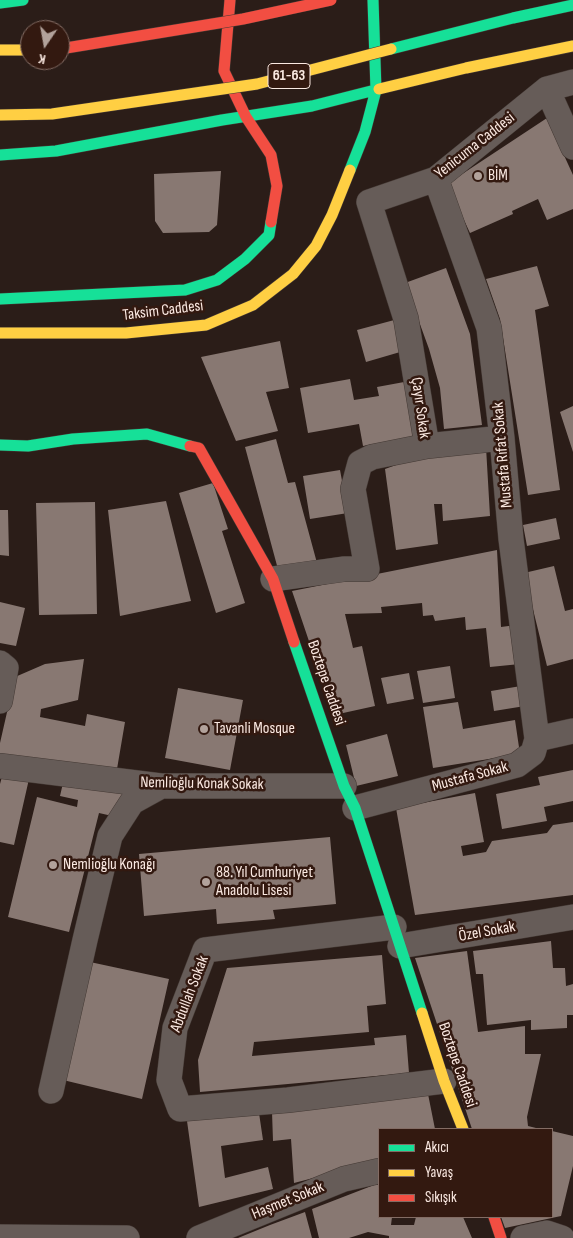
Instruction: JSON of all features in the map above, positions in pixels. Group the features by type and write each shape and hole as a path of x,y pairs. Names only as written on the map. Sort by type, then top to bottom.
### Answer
{"street":[{"path":"0,3 23,0"},
{"path":"0,299 185,290 218,280 245,259 269,235 277,186 271,155 246,117 224,71 230,0"},
{"path":"70,47 243,19 331,0"},
{"name":"Taksim Caddesi","path":"0,333 126,333 206,325 253,305 292,274 316,246 332,216 361,141 376,90 373,0"},
{"name":"61-63","path":"0,115 52,114 257,84 513,18 573,5"},
{"name":"61-63","path":"0,155 56,151 222,120 312,106 466,68 573,46"},
{"path":"0,50 20,50"},
{"path":"573,82 547,89 573,147"},
{"name":"Yenicuma Caddesi","path":"369,202 436,179 547,89"},
{"name":"Mustafa Rıfat Sokak","path":"436,179 489,328 502,438 510,538 537,740"},
{"name":"Çayır Sokak","path":"272,579 378,566 353,489 360,463 372,457 427,446 406,319 369,202"},
{"name":"Boztepe Caddesi","path":"0,445 28,446 73,439 147,434 199,448 272,579 344,786 355,808 444,1081 463,1128"},
{"path":"427,446 502,438"},
{"path":"0,663 6,668 0,701"},
{"path":"537,740 573,731"},
{"name":"Mustafa Sokak","path":"355,808 517,765 533,753 537,740"},
{"name":"Nemlioğlu Konak Sokak","path":"0,766 161,786 344,786"},
{"path":"51,1091 110,836 132,802 161,786"},
{"name":"Özel Sokak","path":"397,937 573,917"},
{"name":"Abdullah Sokak","path":"397,937 205,950 175,1028 169,1080 180,1109 288,1100 444,1081"},
{"name":"Haşmet Sokak","path":"199,1238 344,1179 378,1171"},
{"path":"494,1218 501,1238"},
{"path":"523,1238 547,1233 562,1238"},
{"path":"0,1237 127,1238"}],"building":[{"path":"547,118 573,175 573,209 547,220 538,199 512,211 513,214 470,233 447,184"},
{"path":"221,171 217,225 209,232 163,233 155,221 154,174"},
{"path":"537,266 549,306 535,310 560,490 528,495 500,319 486,279"},
{"path":"446,268 470,334 482,425 444,429 440,388 429,349 405,283"},
{"path":"398,319 407,350 366,362 357,330"},
{"path":"280,341 289,388 266,392 278,431 236,441 201,357"},
{"path":"350,379 354,400 379,396 377,387 415,380 425,435 363,446 359,424 308,433 300,388"},
{"path":"573,406 573,452 560,412"},
{"path":"276,439 288,483 295,482 317,563 279,573 245,447"},
{"path":"486,447 490,516 443,521 442,504 434,504 438,544 396,550 385,469 437,450"},
{"path":"340,470 348,513 310,519 303,476"},
{"path":"213,483 228,529 222,531 245,603 216,613 179,493"},
{"path":"166,501 191,601 120,616 108,510"},
{"path":"95,502 97,614 39,615 36,503"},
{"path":"0,510 8,510 9,556 0,555"},
{"path":"556,518 560,539 527,546 523,525"},
{"path":"497,550 501,627 516,625 520,664 490,667 486,628 466,630 465,617 435,621 433,615 423,616 422,603 381,607 382,613 345,614 353,648 362,646 375,706 334,715 292,591"},
{"path":"554,566 565,611 573,609 573,659 547,666 524,573"},
{"path":"0,602 25,608 16,646 0,643"},
{"path":"84,659 78,700 41,709 40,717 85,726 87,714 125,722 117,769 0,759 0,743 15,677 45,664"},
{"path":"450,666 455,698 423,703 417,671"},
{"path":"409,673 414,699 387,704 381,678"},
{"path":"521,686 525,706 494,711 491,691"},
{"name":"Tavanli Mosque","path":"178,688 243,700 230,770 165,758"},
{"path":"458,702 463,729 515,720 520,754 433,768 423,707"},
{"path":"387,734 398,776 356,786 346,745"},
{"path":"573,770 573,801 544,807 547,821 502,829 496,794 540,785 538,777"},
{"path":"3,773 29,779 14,845 0,842 0,784"},
{"name":"Nemlioğlu Konağı","path":"63,783 128,789 121,818 99,813 69,932 8,917 37,797 77,807 78,800 60,796"},
{"path":"475,793 484,842 461,846 463,856 486,852 492,841 547,833 553,825 573,822 573,895 415,915 396,808"},
{"name":"88. Yıl Cumhuriyet Anadolu Lisesi","path":"330,837 336,904 273,910 275,919 217,924 216,909 144,916 139,854"},
{"path":"551,941 553,968 565,968 566,986 573,984 573,1015 567,1015 567,1028 531,1030 531,1020 487,1025 483,974 476,974 473,951"},
{"path":"467,951 478,1032 525,1026 525,1054 541,1054 527,1117 528,1126 536,1128 472,1128 415,958"},
{"path":"382,955 386,1004 367,1006 369,1032 254,1042 252,1056 375,1045 374,1038 406,1035 409,1073 200,1092 198,1060 227,968"},
{"path":"90,962 169,979 142,1099 63,1080"},
{"path":"428,1094 435,1128 378,1128 378,1161 294,1183 291,1139 273,1141 272,1112"},
{"path":"259,1113 263,1140 221,1146 225,1178 268,1167 273,1189 199,1207 187,1121"},
{"path":"553,1131 573,1136 573,1166 561,1216 553,1218"},
{"path":"378,1185 378,1218 392,1218 391,1225 414,1225 416,1218 463,1218 472,1238 389,1238 389,1236 368,1232 349,1238 319,1238 312,1209"},
{"path":"305,1212 312,1238 238,1238 270,1225"},
{"path":"501,1218 552,1218 505,1228"}],"traffic: fast":[{"path":"0,3 23,0"},
{"path":"350,170 365,132 376,90 373,0"},
{"path":"391,49 573,5"},
{"path":"0,155 56,151 222,120 312,106 379,89"},
{"path":"0,299 185,290 217,280 245,259 269,235 271,222"},
{"path":"0,445 28,446 73,439 147,434 190,446"},
{"path":"294,642 344,786 355,808 422,1013"}],"traffic: slow":[{"path":"379,89 466,68 573,46"},
{"path":"0,115 52,114 257,84 391,49"},
{"path":"0,50 20,50"},
{"path":"0,333 126,333 206,325 253,305 293,274 316,246 332,215 350,170"},
{"path":"422,1013 444,1081 463,1128"}],"traffic: jam":[{"path":"230,0 224,71 246,117 271,155 277,186 271,222"},
{"path":"70,47 243,19 331,0"},
{"path":"190,446 199,448 273,579 294,642"},
{"path":"494,1218 501,1238"}],"place":[{"name":"BİM","path":"478,176"},
{"name":"Tavanli Mosque","path":"204,729"},
{"name":"Nemlioğlu Konağı","path":"53,865"},
{"name":"88. Yıl Cumhuriyet Anadolu Lisesi","path":"206,882"}]}
